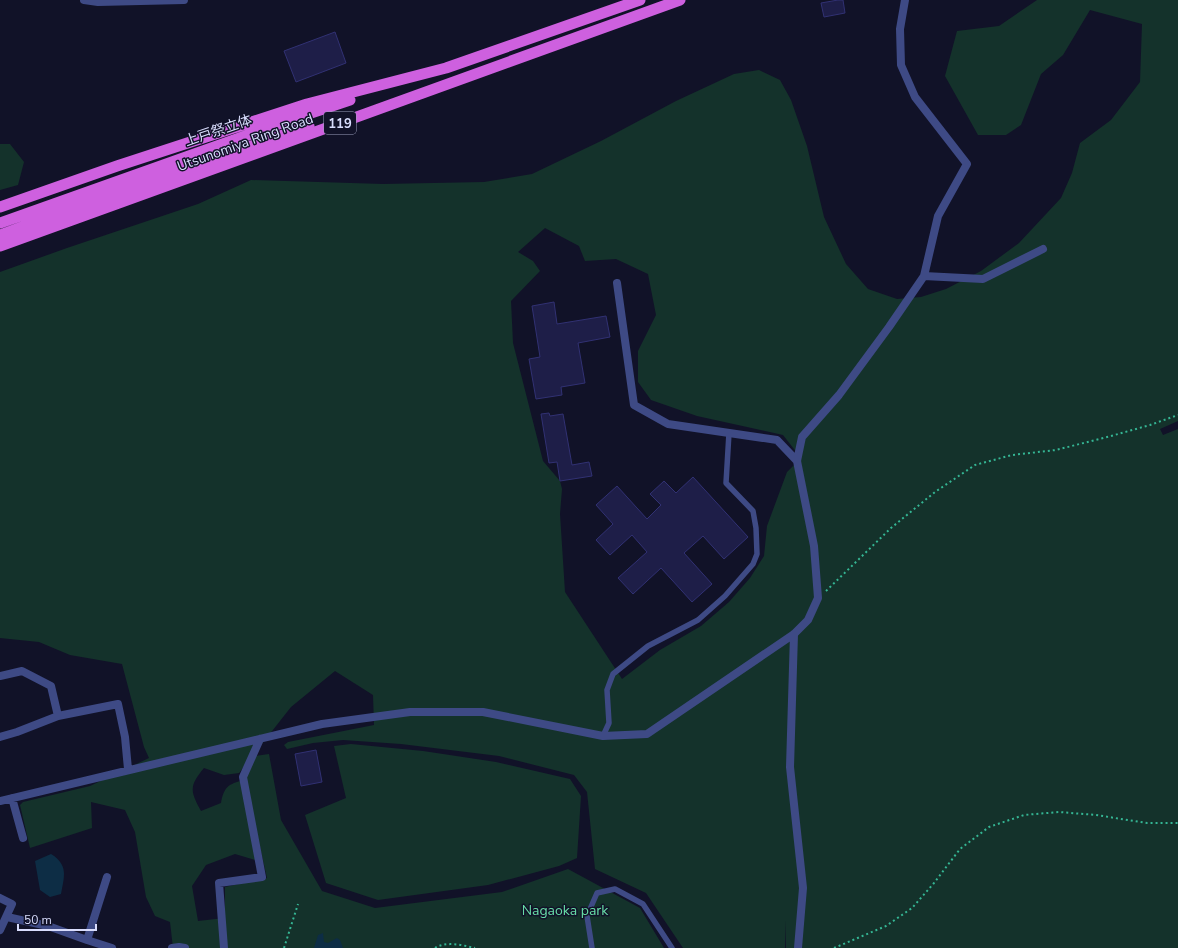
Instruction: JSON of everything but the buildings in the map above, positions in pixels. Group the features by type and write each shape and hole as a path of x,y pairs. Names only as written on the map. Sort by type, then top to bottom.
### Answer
{"highway":[{"name":"Utsunomiya Ring Road","path":"0,207 117,166 307,104 446,68 640,0"},
{"name":"Utsunomiya Ring Road","path":"0,246 680,0"},
{"name":"上戸祭立体","path":"0,223 290,120 446,68"},
{"name":"上戸祭立体","path":"0,235 314,125 445,85"}],"street":[{"path":"84,0 98,2 184,0"},
{"path":"0,801 128,769 322,724 410,712 483,712 603,736 647,734 794,634 808,620 818,598 814,546 797,462 802,437 839,395 924,276 938,216 967,164 915,97 901,65 900,30 905,0"},
{"path":"924,276 983,279 1043,249"},
{"path":"617,284 634,404 668,424 777,440 797,462"},
{"path":"794,634 790,766 803,888 798,948"},
{"path":"0,676 22,671 51,686 58,716"},
{"path":"0,736 17,732 58,716 118,704 126,737 128,769"},
{"path":"224,948 219,883 262,877 243,777 260,739"},
{"path":"12,798 23,838"},
{"path":"87,940 107,877"},
{"path":"0,898 12,904 0,930"},
{"path":"7,917 48,926 112,948"},
{"path":"172,948 185,948"}],"lane":[{"path":"603,736 609,723 607,690 613,674 648,646 698,620 725,596 753,564 756,554 756,528 753,511 726,483 729,433"},
{"path":"592,948 587,916 597,893 615,889 643,904 672,948"}],"path":[{"path":"818,598 891,528 935,492 975,465 1012,455 1056,450 1118,434 1178,415"},
{"path":"834,948 886,926 912,908 934,883 960,849 989,827 1024,815 1059,812 1096,815 1147,823 1178,823"},
{"path":"284,948 298,904"},
{"path":"435,948 440,945 459,944 475,948"}],"green space":[{"name":"Nagaoka park","path":"1037,0 1178,0 1178,421 1160,429 1163,435 1178,429 1178,948 786,948 786,920 785,948 683,948 646,893 595,869 587,792 574,775 499,756 401,744 343,740 313,743 287,749 284,745 288,742 374,725 373,695 335,671 291,707 239,773 224,775 204,768 199,774 194,784 193,793 201,811 221,803 225,790 230,785 244,780 259,861 235,854 206,865 192,886 198,921 225,918 225,887 267,878 245,781 255,756 269,754 281,820 322,891 375,908 502,892 568,869 640,908 664,948 173,948 170,922 155,916 146,897 135,832 125,810 91,802 92,828 30,848 20,805 23,802 90,786 149,758 144,747 122,664 70,655 39,642 0,638 0,272 198,204 251,180 383,184 484,182 532,174 601,141 676,101 734,74 759,70 780,80 791,100 807,146 824,217 846,264 868,289 897,299 921,297 946,289 981,271 1019,243 1061,198 1072,173 1080,143 1111,120 1140,82 1142,24 1090,10 1063,55 1041,74 1021,125 1006,135 978,135 945,76 957,31 999,26","holes":["545,228 579,246 585,261 616,259 648,274 656,315 638,351 638,382 651,400 697,416 783,435 801,458 787,472 767,526 764,556 750,578 729,602 701,626 660,650 622,679 565,592 560,514 562,489 560,481 543,461 513,343 511,301 540,271 533,261 518,252"]},
{"path":"0,144 10,144 24,162 18,185 0,190"},
{"path":"351,744 423,751 496,762 570,779 581,796 577,858 559,866 488,885 378,900 326,883 305,815 346,798 334,746"}],"water":[{"path":"51,854 61,862 64,877 61,894 50,897 40,890 35,861"},
{"path":"323,933 324,942 328,943 337,938 340,940 343,948 314,948 318,935"}]}
